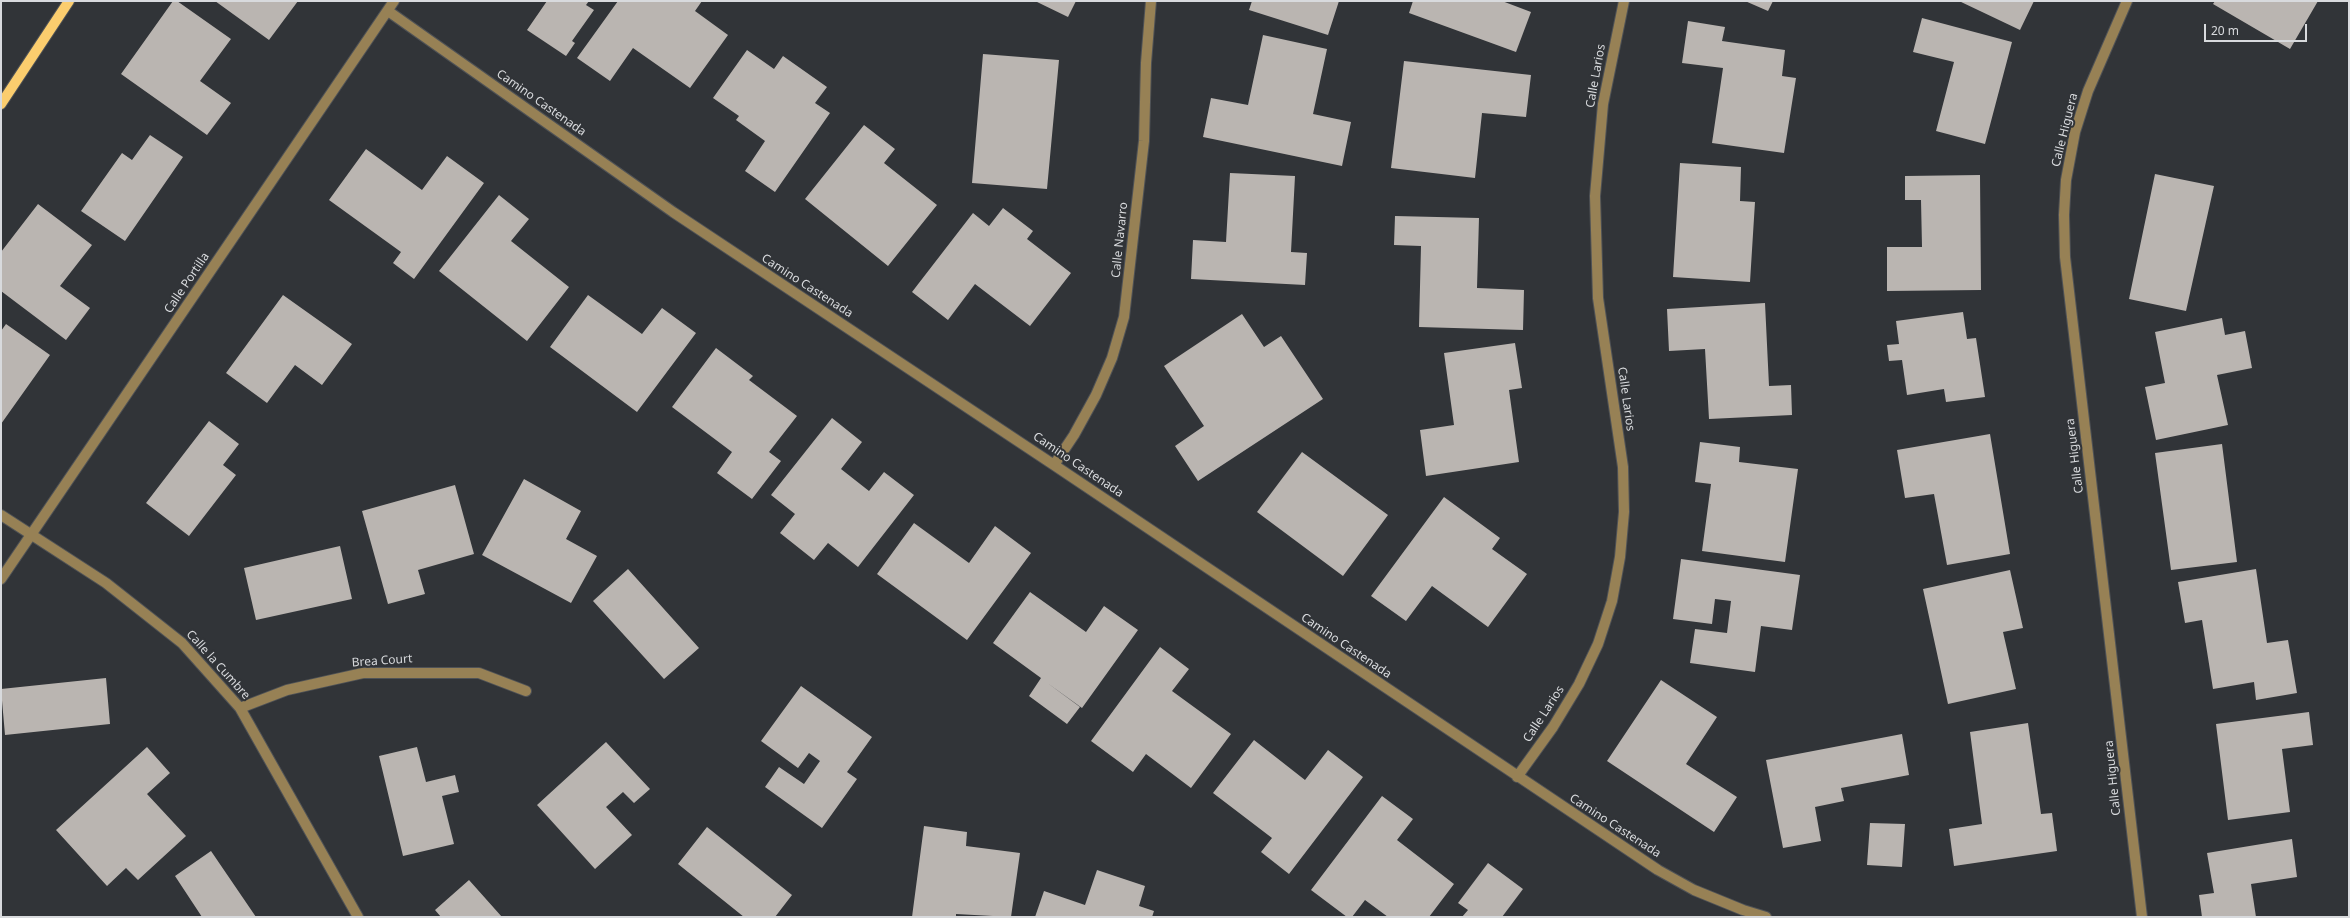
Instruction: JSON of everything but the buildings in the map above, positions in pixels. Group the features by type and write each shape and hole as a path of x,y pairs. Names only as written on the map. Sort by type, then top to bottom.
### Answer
{"main road":[{"path":"1,104 69,1"}],"street":[{"name":"Calle Portilla","path":"1,579 394,1"},
{"name":"Calle Navarro","path":"1054,465 1074,435 1096,395 1112,358 1124,317 1144,141 1146,63 1151,1"},
{"name":"Calle Larios","path":"1517,777 1553,727 1579,684 1598,644 1612,601 1620,557 1624,512 1623,467 1598,298 1595,196 1603,104 1624,1"},
{"name":"Calle Higuera","path":"2127,1 2088,91 2079,118 2066,180 2064,215 2065,257 2141,917"},
{"name":"Camino Castenada","path":"388,11 673,212 1054,465 1517,777 1658,870 1694,890 1743,910 1766,917"},
{"name":"Calle la Cumbre","path":"1,515 106,583 182,643 240,708 358,917"},
{"name":"Brea Court","path":"240,708 287,690 363,673 479,674 526,691"}]}
